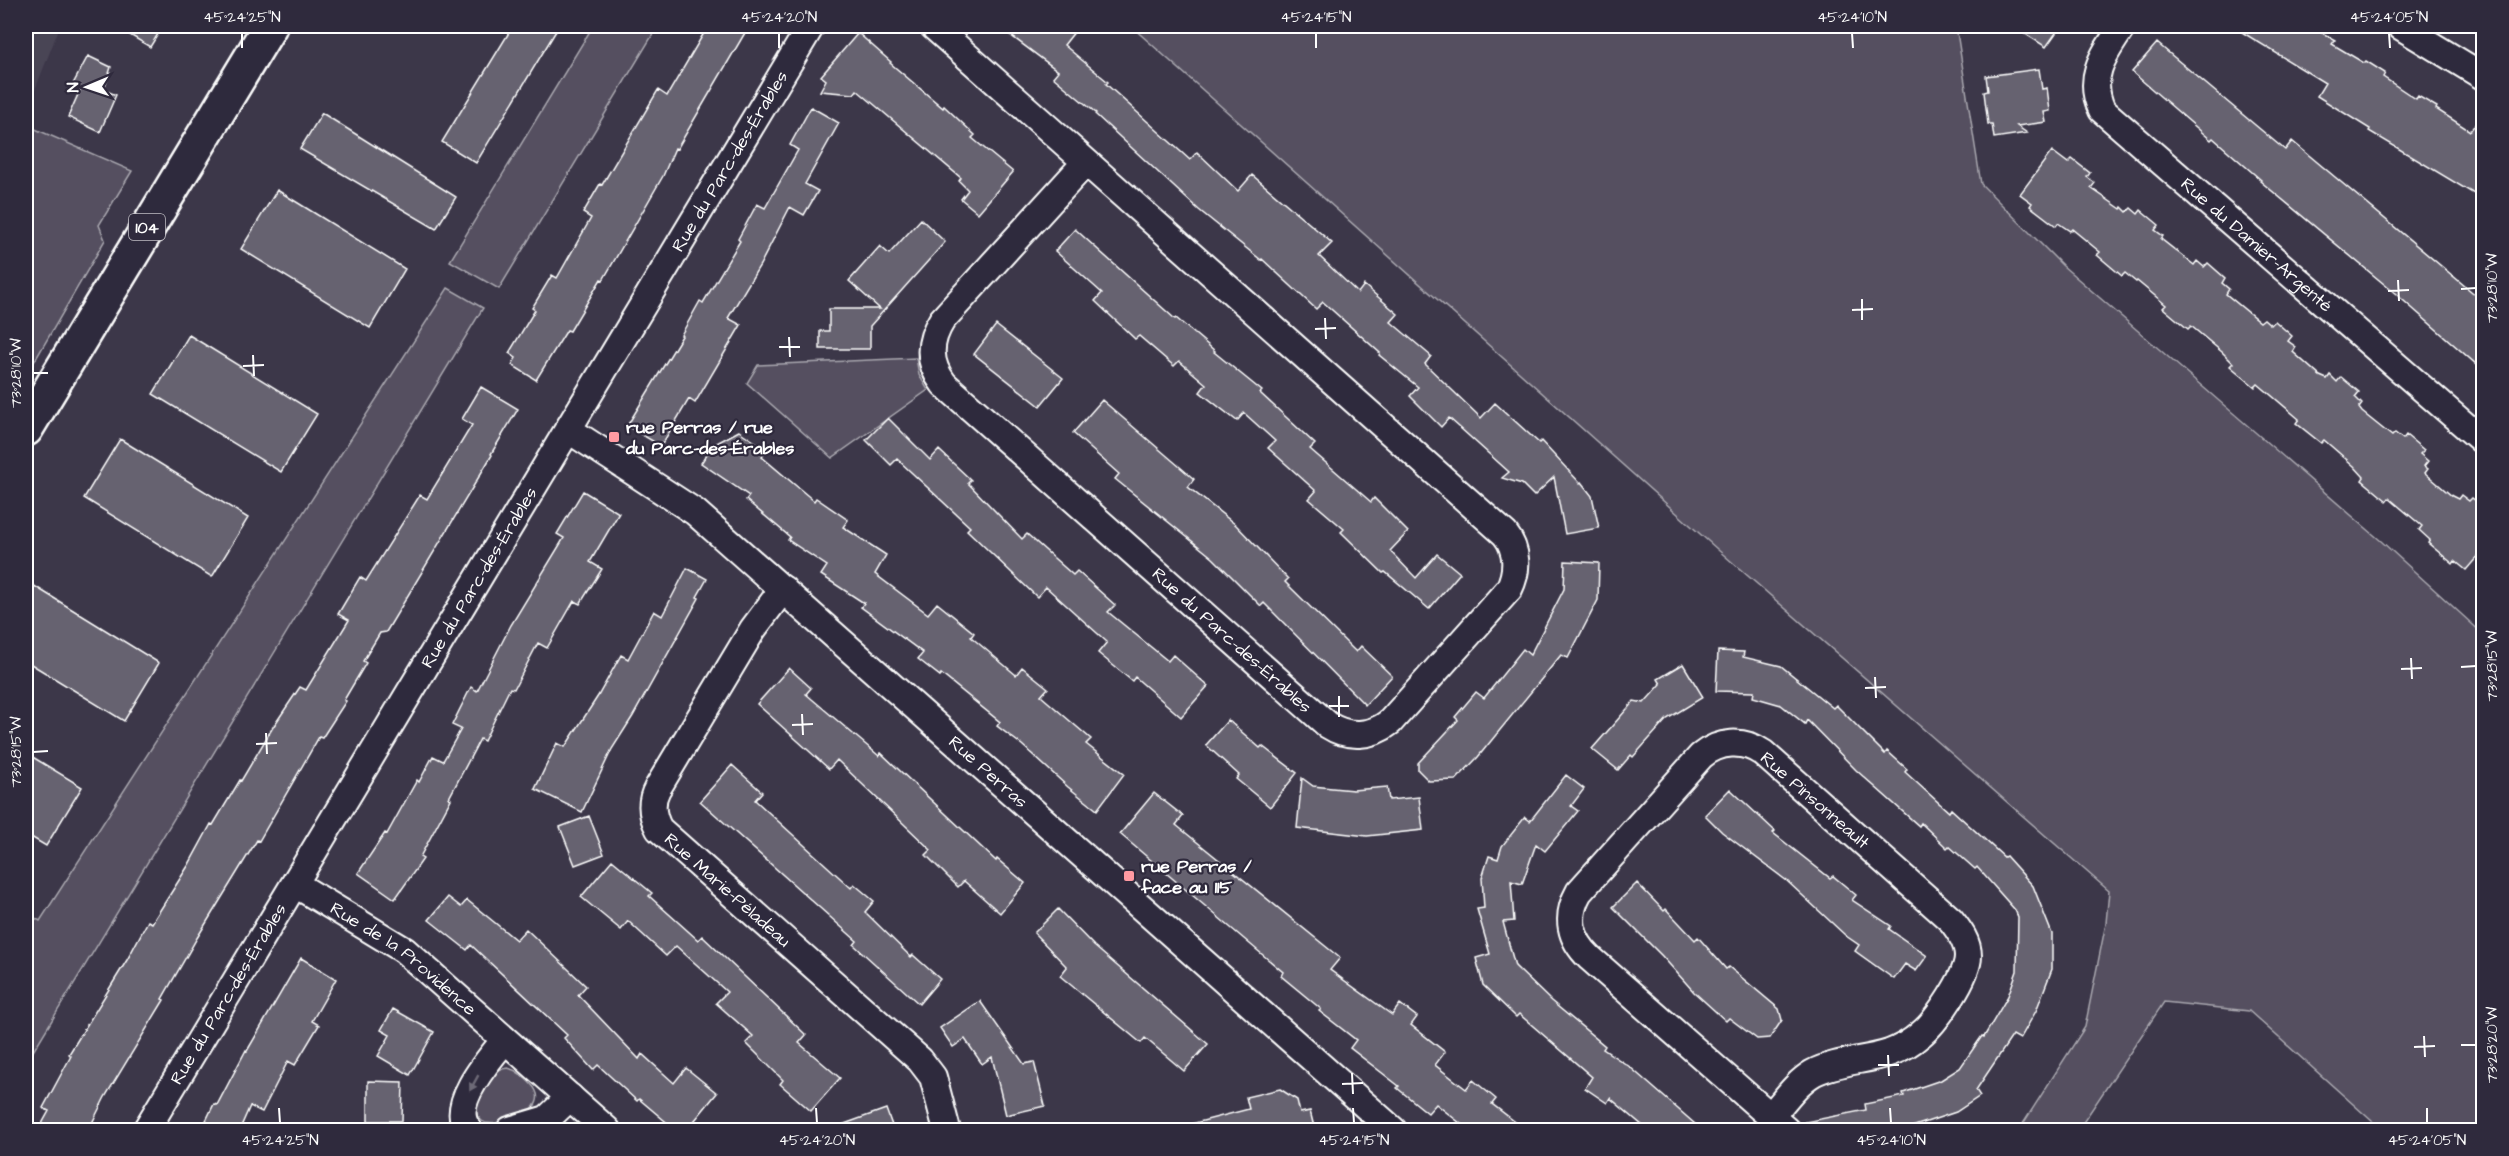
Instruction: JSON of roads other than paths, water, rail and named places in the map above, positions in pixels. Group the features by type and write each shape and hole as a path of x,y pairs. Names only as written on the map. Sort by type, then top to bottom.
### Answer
{"main road":[{"name":"104","path":"26,429 270,26"}],"street":[{"name":"Rue du Parc-des-Érables","path":"146,1131 811,26"},
{"name":"Rue du Parc-des-Érables","path":"933,26 1505,534 1512,545 1515,572 1509,589 1381,730 1357,735 1346,734 1328,725 953,392 937,375 931,352 933,340 942,320 1086,162"},
{"name":"Rue du Damier-Argenté","path":"2123,26 2098,63 2095,75 2097,99 2102,110 2484,442"},
{"path":"2400,26 2431,34 2484,77"},
{"name":"Rue Perras","path":"569,430 678,498 1393,1131"},
{"name":"Rue Marie-Péladeau","path":"783,590 753,629 657,789 652,803 655,822 659,829 920,1060 933,1077 947,1131"},
{"name":"Rue Pinsonneault","path":"1725,744 1750,746 1763,753 1951,920 1959,930 1968,950 1968,959 1962,977 1935,1020 1921,1034 1889,1053 1815,1072 1795,1088 1779,1123 1590,958 1578,945 1571,929 1572,909 1579,892 1701,756 1716,746 1725,744"},
{"name":"Rue de la Providence","path":"295,884 404,950 607,1131"},
{"path":"469,1131 464,1126 462,1117 467,1096 480,1071 504,1041"},
{"path":"510,1131 547,1119 570,1098"}],"place":[{"name":"rue Perras / rue du Parc-des-Érables","path":"614,437"},
{"name":"rue Perras / face au 115","path":"1129,876"}]}
